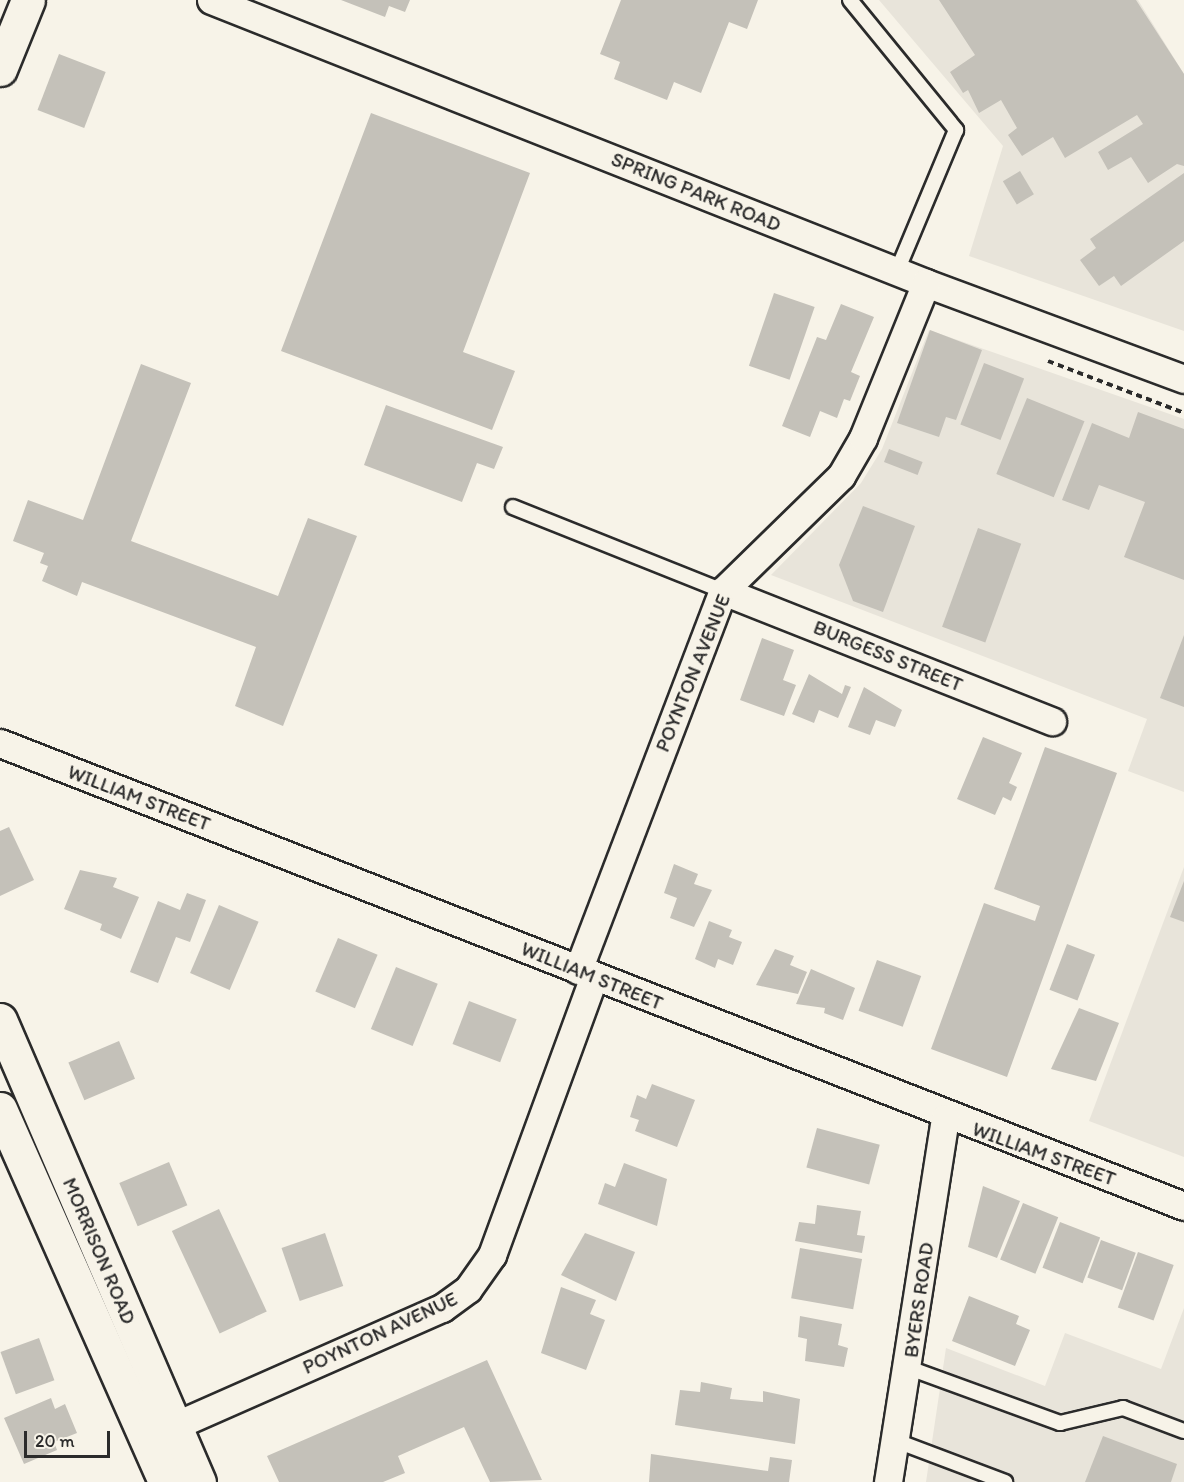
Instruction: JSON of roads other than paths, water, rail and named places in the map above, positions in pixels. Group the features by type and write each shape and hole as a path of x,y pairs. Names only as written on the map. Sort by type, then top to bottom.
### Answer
{"main road":[{"path":"0,69 28,0"},
{"name":"MORRISON ROAD","path":"0,1020 160,1432 173,1477"},
{"name":"MORRISON ROAD","path":"0,1109 160,1432"}],"street":[{"name":"SPRING PARK ROAD","path":"211,0 926,283 1184,379"},
{"name":"POYNTON AVENUE","path":"160,1432 441,1308 468,1289 492,1255 586,974 723,591 841,476 863,438 926,283"},
{"name":"BURGESS STREET","path":"723,591 1052,721"},
{"name":"WILLIAM STREET","path":"0,743 945,1118 1184,1206"},
{"name":"BYERS ROAD","path":"888,1482 909,1368 945,1118"}],"lane":[{"path":"850,0 891,46 956,130 897,271"},
{"path":"513,507 723,591"},
{"path":"909,1368 1060,1423 1123,1408 1184,1431"},
{"path":"894,1440 1005,1482"}]}
